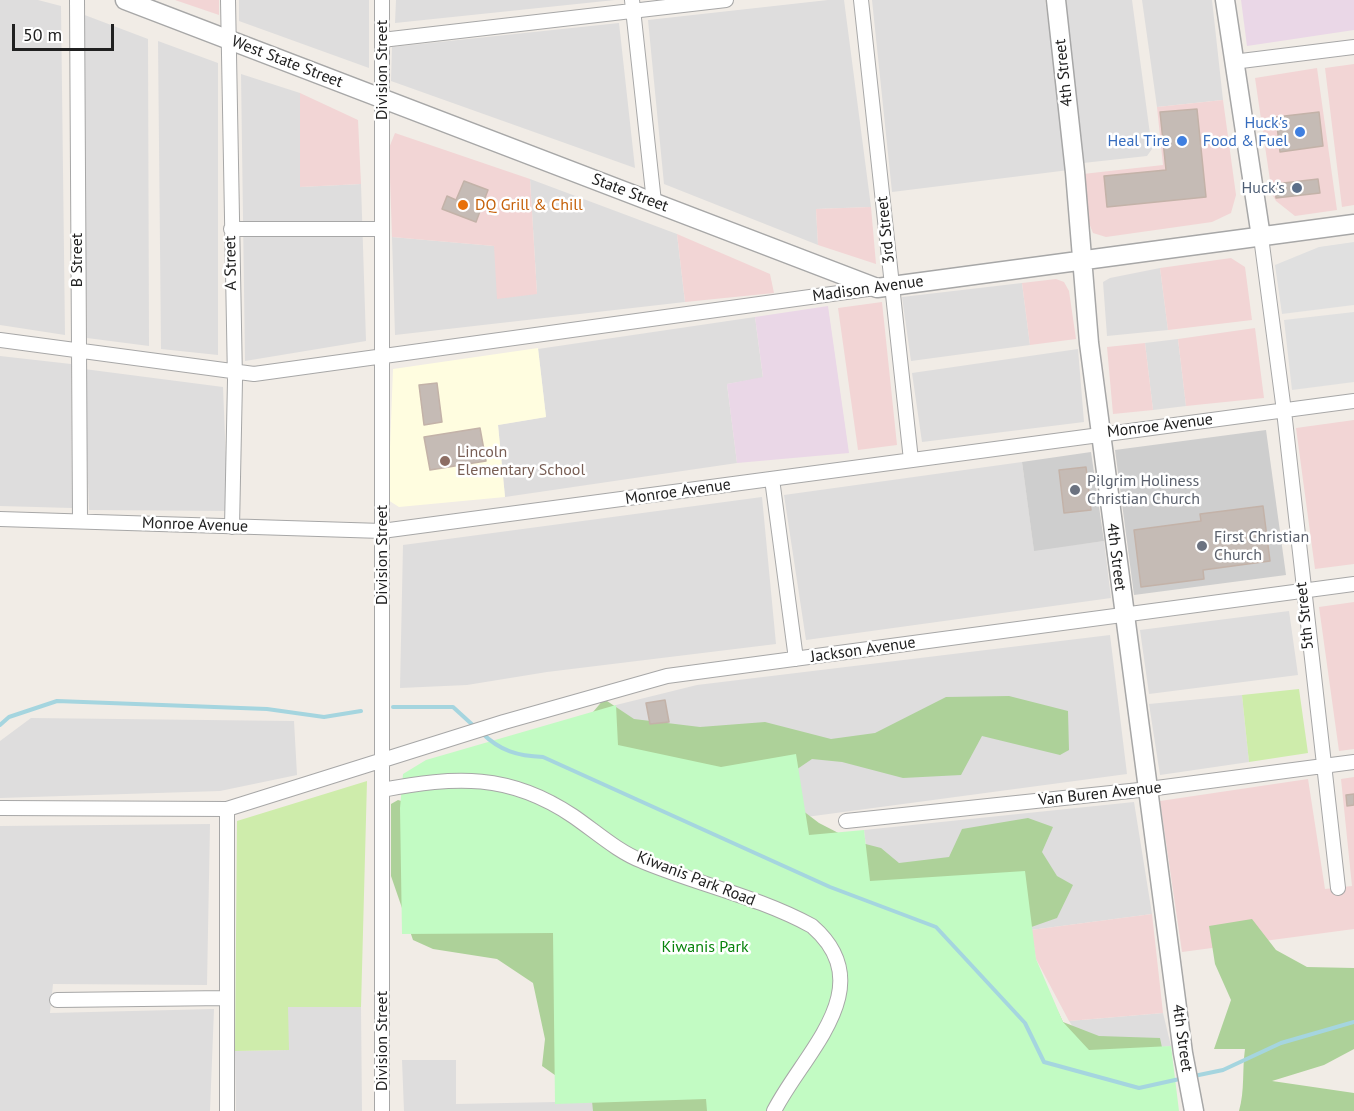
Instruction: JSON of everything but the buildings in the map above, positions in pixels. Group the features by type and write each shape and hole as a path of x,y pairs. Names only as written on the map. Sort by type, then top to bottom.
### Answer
{"street":[{"name":"B Street","path":"77,0 77,351 80,520"},
{"name":"West State Street","path":"125,0 382,99"},
{"name":"A Street","path":"228,0 233,373 232,527"},
{"name":"Division Street","path":"382,0 382,1111"},
{"path":"382,40 632,5 726,0"},
{"name":"3rd Street","path":"861,0 885,287 911,460"},
{"name":"4th Street","path":"1056,0 1100,434 1183,1053 1192,1103"},
{"path":"1226,0 1233,62 1261,237"},
{"path":"632,5 654,202"},
{"path":"1233,62 1354,47"},
{"name":"State Street","path":"382,99 885,287"},
{"name":"Madison Avenue","path":"0,340 254,374 382,354 1354,224"},
{"path":"231,229 382,229"},
{"name":"5th Street","path":"1261,237 1284,411 1302,591 1338,888"},
{"name":"Monroe Avenue","path":"0,519 382,531 1354,401"},
{"path":"772,479 796,659"},
{"name":"Jackson Avenue","path":"0,808 227,809 463,735 667,676 1354,584"},
{"name":"Van Buren Avenue","path":"846,821 1149,789 1354,762"},
{"name":"Kiwanis Park Road","path":"382,790 452,779 504,784 528,791 553,802 639,860 812,926 824,936 836,955 842,977 841,992 831,1020 774,1111"},
{"path":"227,809 227,1111"},
{"path":"57,1000 227,998"}],"shaded area":[{"path":"0,0 38,0 61,6 65,335 0,325"},
{"path":"175,0 219,0 219,15"},
{"path":"239,0 369,0 369,68 239,21"},
{"path":"396,0 615,0 395,23"},
{"path":"844,0 871,207 816,209 818,245 664,184 648,20"},
{"path":"872,0 1045,0 1069,170 892,192"},
{"path":"1066,0 1132,0 1152,149 1147,156 1083,163"},
{"path":"1142,0 1212,0 1223,100 1157,107"},
{"path":"1241,0 1354,0 1354,30 1247,46"},
{"path":"82,14 148,39 149,346 87,338"},
{"path":"619,23 635,168 391,81 392,47"},
{"path":"158,41 218,63 218,355 161,349"},
{"path":"1354,64 1354,205 1342,207 1325,68"},
{"path":"1317,68 1337,210 1295,216 1276,201 1272,194 1255,78"},
{"path":"241,74 300,93 300,187 361,184 366,341 245,361"},
{"path":"300,93 358,120 361,184 300,187"},
{"path":"1223,100 1236,195 1231,213 1212,222 1106,237 1093,233 1088,221 1083,174 1163,165 1157,107"},
{"path":"395,133 530,179 537,294 497,299 494,246 392,237 389,148"},
{"path":"530,179 677,234 685,302 395,335 392,237 494,246 537,294"},
{"path":"871,207 876,264 818,245 816,209"},
{"path":"677,234 770,274 774,293 685,302"},
{"path":"1354,242 1354,305 1282,314 1275,265 1319,247"},
{"path":"1231,258 1245,267 1252,320 1168,330 1160,268"},
{"path":"1160,268 1168,330 1107,336 1103,282 1110,278"},
{"path":"1056,279 1064,282 1069,291 1076,339 1030,345 1022,283"},
{"path":"1022,283 1030,345 911,361 902,297"},
{"path":"882,302 897,445 858,450 838,308"},
{"path":"828,306 849,453 737,463 727,384 763,377 755,317"},
{"path":"1354,312 1354,382 1292,390 1284,320"},
{"path":"755,317 763,378 727,384 737,463 505,497 498,425 546,417 538,349"},
{"path":"1255,328 1264,398 1186,406 1178,339"},
{"path":"1178,339 1186,406 1153,410 1145,343"},
{"path":"1145,343 1153,410 1113,414 1107,347"},
{"name":"Lincoln Elementary School","path":"538,348 546,417 498,425 505,497 399,507 388,500 393,369"},
{"path":"1078,349 1084,422 922,442 912,373"},
{"path":"0,356 71,364 72,508 0,506"},
{"path":"84,369 223,387 228,511 89,510"},
{"path":"1354,420 1354,564 1315,569 1296,428"},
{"path":"1266,430 1286,575 1134,595 1115,450"},
{"path":"1091,452 1104,541 1034,551 1022,462"},
{"path":"1022,462 1034,550 1104,541 1111,598 806,640 784,495"},
{"path":"762,497 776,644 547,672 467,685 400,688 403,545"},
{"path":"1354,602 1354,749 1339,751 1319,607"},
{"path":"1289,611 1298,675 1149,694 1140,630"},
{"path":"1110,635 1127,774 806,817 618,745 616,705 697,685"},
{"path":"1242,695 1249,762 1160,775 1149,704"},
{"path":"31,718 294,721 297,775 220,791 0,798 0,741"},
{"path":"1354,777 1354,929 1182,952 1160,801 1308,779 1325,889 1352,886 1341,779"},
{"path":"1134,802 1152,914 1031,930 1025,871 870,881 864,830"},
{"path":"210,824 207,985 53,984 50,1013 214,1009 210,1111 0,1111 0,826"},
{"path":"1152,914 1163,1013 1069,1021 1036,959 1031,930"},
{"path":"288,1007 361,1007 362,1111 236,1111 235,1051 288,1050"},
{"path":"1163,1013 1171,1046 1133,1050 1089,1050 1069,1021"},
{"path":"402,1060 456,1060 456,1104 707,1099 707,1111 404,1111"}],"green space":[{"path":"1299,689 1308,753 1249,762 1242,695"},
{"path":"1009,696 1068,711 1069,750 1060,755 982,736 961,775 903,778 842,762 812,759 790,774 794,804 819,823 854,841 881,848 899,863 949,857 962,829 1028,818 1053,827 1042,852 1057,876 1073,885 1057,918 1020,931 1063,1022 1099,1036 1160,1038 1165,1062 1104,1075 767,894 588,718 604,699 634,719 700,727 765,722 831,739 875,733 946,697"},
{"name":"Kiwanis Park","path":"616,705 618,745 721,767 796,754 809,835 864,830 870,881 1025,871 1036,959 1063,1022 1089,1050 1171,1046 1179,1111 707,1111 706,1099 555,1104 553,933 402,934 400,808 403,774 426,760"},
{"path":"367,781 361,1007 288,1007 289,1050 235,1051 237,821"},
{"path":"398,800 411,804 551,886 653,1032 717,1111 593,1111 592,1101 542,1066 545,1039 533,983 497,959 433,949 413,940 391,876 391,804"},
{"path":"1252,919 1276,950 1307,967 1354,968 1354,1049 1324,1065 1272,1081 1354,1093 1354,1111 1239,1111 1245,1049 1214,1049 1231,1000 1215,964 1209,926"}],"waterway":[{"path":"0,725 9,717 57,701 267,709 324,717 361,711"},
{"path":"393,707 453,707 476,728"},
{"path":"482,733 510,751 543,757 830,887 936,927 1025,1023 1044,1062 1139,1088 1184,1078"},
{"path":"1194,1076 1223,1070 1281,1043 1354,1022"}],"place":[{"name":"Huck's Food & Fuel","path":"1300,132"},
{"name":"Heal Tire","path":"1182,141"},
{"name":"Huck's","path":"1297,188"},
{"name":"DQ Grill & Chill","path":"463,205"},
{"name":"Lincoln Elementary School","path":"445,461"},
{"name":"Pilgrim Holiness Christian Church","path":"1075,490"},
{"name":"First Christian Church","path":"1202,546"}]}
